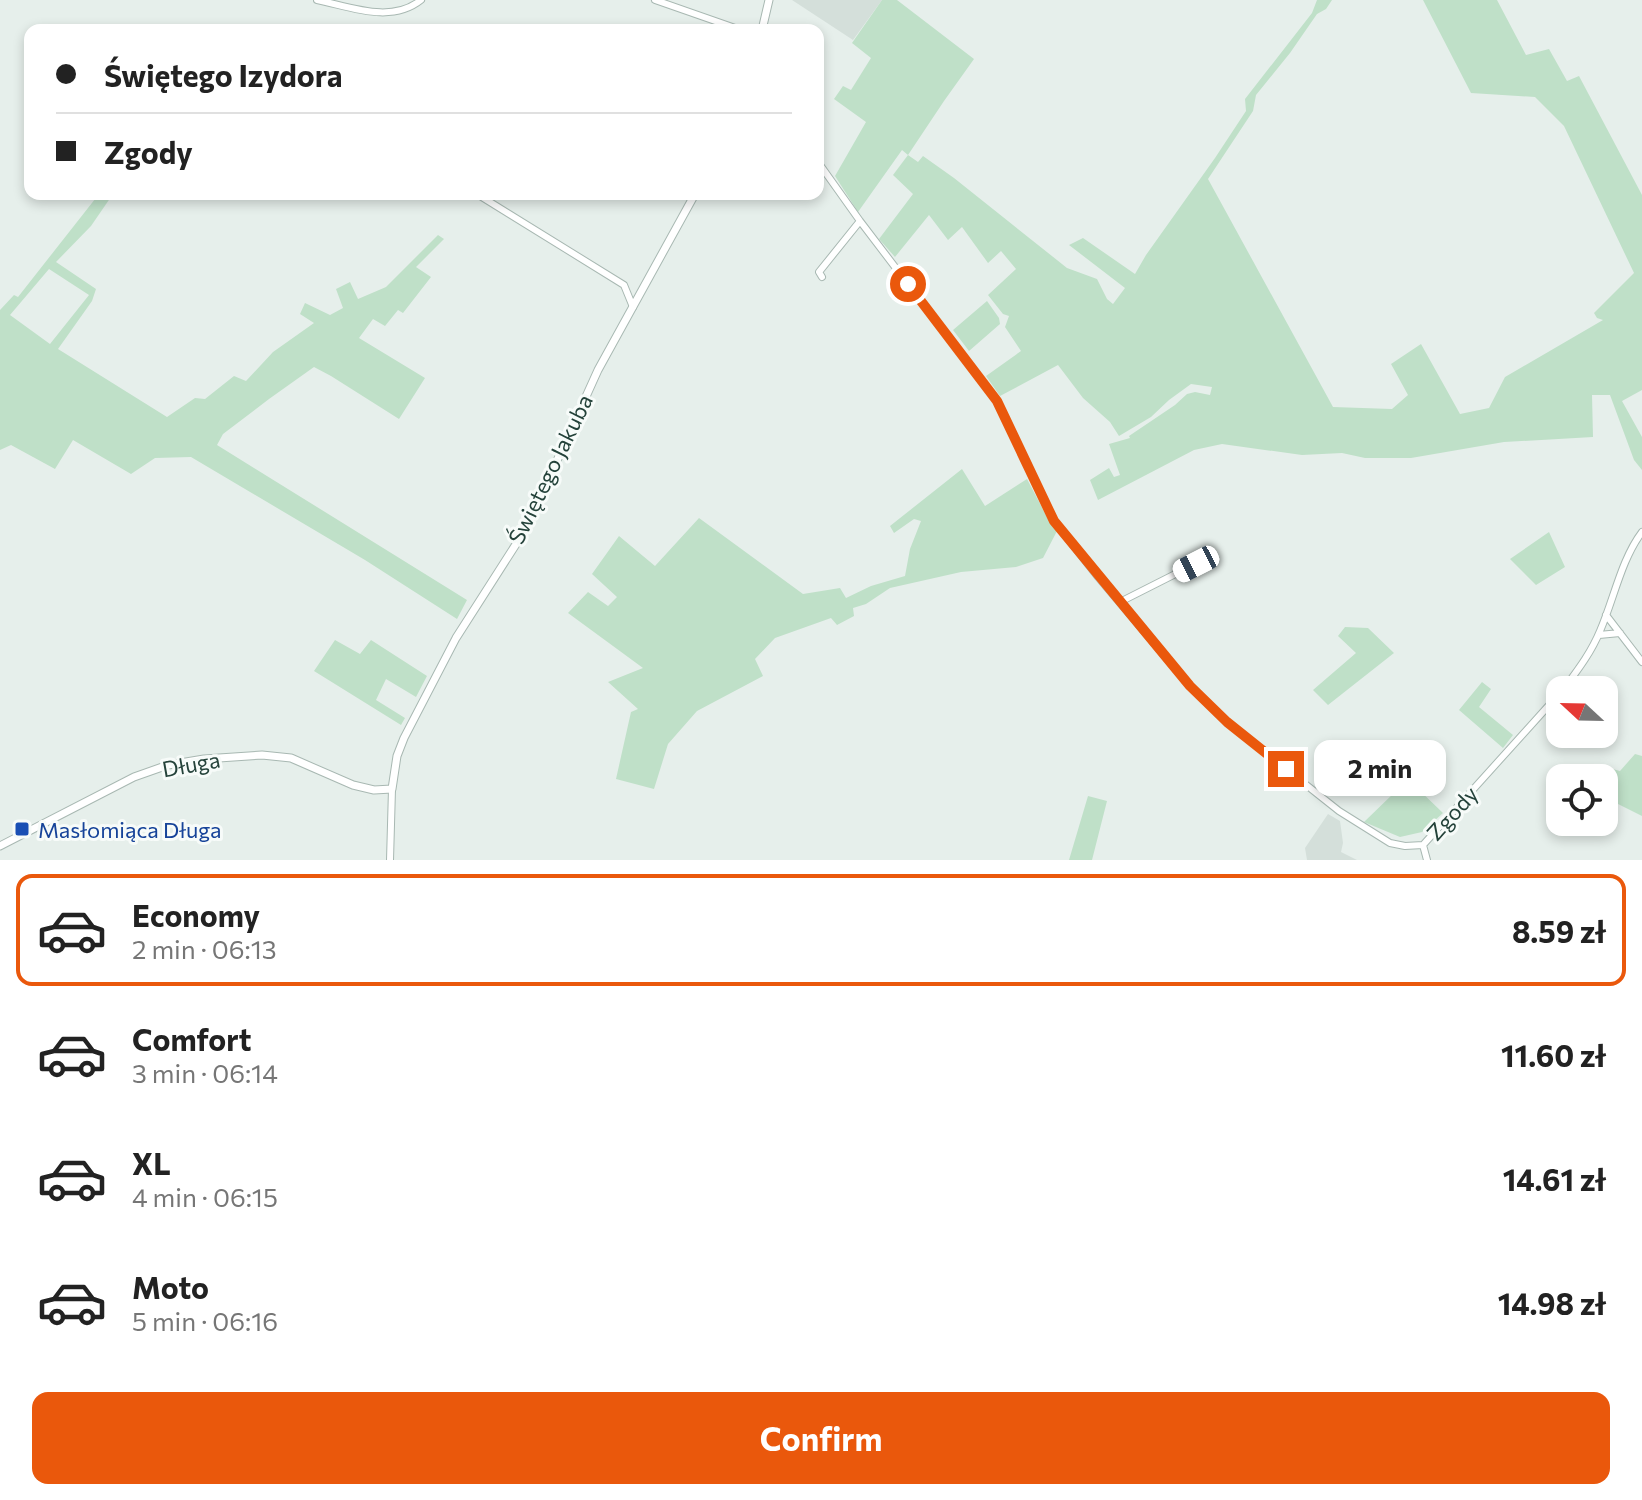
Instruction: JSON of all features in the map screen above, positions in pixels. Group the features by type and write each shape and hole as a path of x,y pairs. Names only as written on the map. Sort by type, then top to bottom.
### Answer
{"street":[{"path":"317,0 382,13 398,12 413,7 421,0"},
{"path":"655,0 725,24"},
{"path":"763,24 769,0"},
{"name":"Zgody","path":"824,170 997,401 1054,521 1190,686 1247,738 1339,811 1390,843 1423,845 1546,709"},
{"path":"487,200 624,285 633,307"},
{"name":"Świętego Jakuba","path":"392,789 397,756 404,738 456,638 527,527 598,370 692,200"},
{"path":"822,277 819,272 860,221"},
{"name":"Zgody","path":"1573,676 1599,635 1629,553 1642,532"},
{"path":"1120,602 1209,557"},
{"path":"1606,615 1642,662"},
{"path":"1599,635 1620,633"},
{"name":"Długa","path":"0,846 134,777 168,765 204,759 262,755 291,758 353,785 374,790 392,789"},
{"path":"390,860 392,789"},
{"path":"1423,845 1427,860"}],"shaded area":[{"path":"792,0 882,0 853,40"},
{"path":"1328,814 1340,821 1341,852 1357,860 1307,860 1305,848"}],"green space":[{"path":"882,0 897,0 974,59 908,155 902,150 858,212 835,176 866,122 834,99 843,86 851,90 871,58 852,43"},
{"path":"1317,0 1332,0 1326,9 1317,14 1256,95 1253,111 1208,179 1333,407 1392,409 1408,395 1391,364 1421,344 1460,414 1489,408 1505,377 1603,320 1594,313 1634,273 1564,126 1535,97 1471,93 1423,0 1497,0 1526,55 1549,49 1567,81 1579,76 1642,195 1642,390 1622,401 1642,437 1642,470 1634,460 1610,395 1592,395 1593,437 1504,442 1411,458 1365,458 1342,453 1302,455 1222,444 1194,450 1098,500 1090,480 1109,468 1114,477 1120,475 1109,444 1130,438 1187,394 1210,395 1212,387 1191,384 1151,417 1119,436 1110,422 1083,398 1058,365 1000,396 986,376 1021,351 1005,327 1009,316 1003,314 988,295 1016,269 1001,251 988,263 962,227 948,240 929,215 895,257 879,239 913,194 893,175 908,155 918,162 923,156 1067,268 1097,279 1113,304 1125,288 1069,245 1083,238 1135,274 1246,111 1245,99 1312,13"},
{"path":"94,200 109,200 91,226 56,262 96,289 92,301 58,349 167,417 195,398 205,399 234,376 246,381 273,352 314,323 300,314 305,303 330,315 343,308 336,289 350,282 358,299 386,287 438,235 444,239 416,267 431,277 403,313 398,310 385,326 373,319 359,338 425,378 399,419 314,367 223,434 217,445 467,600 457,619 365,560 191,457 155,458 131,474 73,440 55,469 11,445 0,450 0,310 14,295 18,297","holes":["49,269 89,295 50,344 10,315"]},
{"path":"987,301 1000,324 969,351 953,330"},
{"path":"962,469 985,506 1027,479 1057,531 1043,558 1016,567 961,572 890,588 866,604 853,608 854,616 837,625 831,618 775,638 755,659 763,676 697,711 668,744 654,789 616,779 631,712 638,709 608,682 643,668 568,613 588,592 608,606 617,597 592,574 619,536 655,566 699,518 803,594 840,588 846,598 871,586 905,576 910,549 921,521 914,519 894,533 890,526"},
{"path":"1549,532 1565,567 1536,585 1510,559"},
{"path":"1345,627 1368,628 1394,653 1328,705 1313,690 1356,653 1338,636"},
{"path":"335,640 360,654 371,640 427,676 416,697 386,679 376,700 405,718 401,725 314,671"},
{"path":"1482,682 1491,689 1479,707 1513,735 1503,748 1459,710"},
{"path":"1635,754 1642,756 1642,816 1618,804 1620,771"},
{"path":"1415,786 1443,813 1422,832 1400,837 1364,822 1396,791"},
{"path":"1088,796 1107,801 1092,860 1069,860"}],"place":[{"name":"Masłomiąca Długa","path":"22,829"}],"route":[{"path":"908,284 997,401 1054,521 1190,686 1227,722 1286,769"}]}
